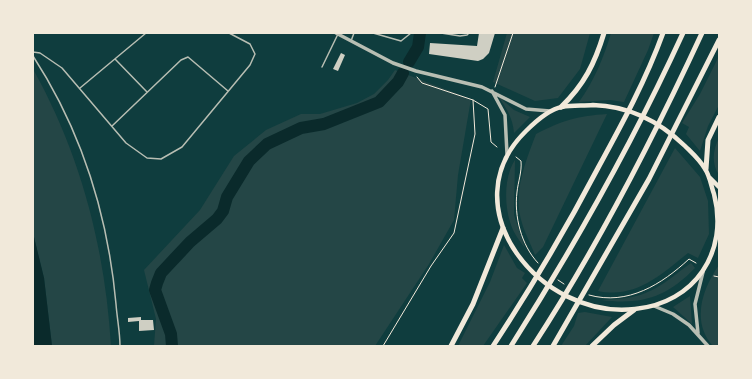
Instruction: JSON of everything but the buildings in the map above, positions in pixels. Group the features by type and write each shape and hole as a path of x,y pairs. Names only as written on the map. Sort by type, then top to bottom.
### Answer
{"highway":[{"path":"604,33 584,81 579,89 561,107 533,124 518,138 507,154 500,174 498,191 503,228 515,251 528,269 550,288 568,298 605,309 634,310 654,306 680,294 703,272 714,250 719,245"},
{"path":"493,346 530,288 578,206 623,121 651,64 663,33"},
{"path":"511,346 546,292 602,193 653,98 683,33"},
{"path":"533,346 580,270 620,199 671,101 702,33"},
{"path":"553,346 649,179 719,40"},
{"path":"561,107 605,105 625,109 646,117 663,127 684,146 706,169 709,177 718,211 714,250"},
{"path":"706,169 708,140 719,117"},
{"path":"709,177 719,186"},
{"path":"452,346 473,304 503,228"},
{"path":"592,346 614,325 634,310"}],"street":[{"path":"337,33 394,63 416,71 482,87 493,91 526,109 553,111"},
{"path":"493,91 505,115 507,154"},
{"path":"698,333 695,304 703,272"},
{"path":"654,306 673,314 698,333 708,346"}],"lane":[{"path":"80,88 146,33"},
{"path":"33,52 40,53 62,68 126,143 147,158 161,159 182,147 250,65 255,54 250,44 229,33"},
{"path":"322,67 337,33"},
{"path":"351,41 354,33"},
{"path":"374,33 401,41 410,33"},
{"path":"441,33 467,36 470,33"},
{"path":"33,56 52,85 86,163 103,222 114,277 120,346"},
{"path":"112,126 181,60 188,57 228,92"},
{"path":"115,59 147,92"}],"path":[{"path":"493,91 513,33"},
{"path":"416,71 417,77 422,84 473,100 488,109 491,142 497,147"},
{"path":"383,346 431,266 454,234 475,134 473,100"},
{"path":"516,157 521,161 522,167 517,193 518,216 526,246 534,260 541,266"},
{"path":"588,295 606,298 628,296 647,290 670,276 689,259 696,264"},
{"path":"714,276 719,277"},
{"path":"554,277 564,284"}],"shaded area":[{"path":"507,33 590,33 580,69 558,98 535,101 493,82"},
{"path":"611,33 654,33 648,50 624,102 610,100 579,102 598,69"},
{"path":"719,56 719,105 708,126 700,151 686,134 689,127 682,123 700,94"},
{"path":"33,69 65,135 88,203 103,273 111,346 52,346 44,278 33,233"},
{"path":"395,70 471,99 458,175 454,220 429,264 375,346 154,346 156,319 144,270 200,210 234,156 266,130 301,114 320,114 357,103 374,94 388,80"},
{"path":"497,95 514,110 530,117 514,133 512,122 508,113"},
{"path":"607,114 543,247 535,255 519,212 519,189 528,155 536,134 554,125 571,120 587,116"},
{"path":"719,138 719,175 716,170 714,156 715,147"},
{"path":"675,148 700,177 708,201 709,234 698,258 688,253 657,277 636,288 624,292 611,293 598,291"},
{"path":"515,160 514,215 525,248 513,230 508,213 506,194 508,176"},
{"path":"33,233 44,278 52,346 33,346"},
{"path":"504,245 517,268 525,273 522,278 527,283 483,346 458,346 490,282"},
{"path":"691,263 695,268 674,286 663,293 641,300 601,300 628,298 648,292"},
{"path":"719,265 719,346 713,346 706,337 702,327 701,306 708,284"},
{"path":"690,296 692,324 673,307"},
{"path":"585,312 612,317 585,346 561,346 574,326 578,313"}],"waterway":[{"path":"409,62 418,47 420,33"},
{"path":"172,346 171,334 155,290 161,273 190,242 217,219 223,211 227,197 249,161 267,144 301,128 324,124 379,102 398,82 403,73"}]}
